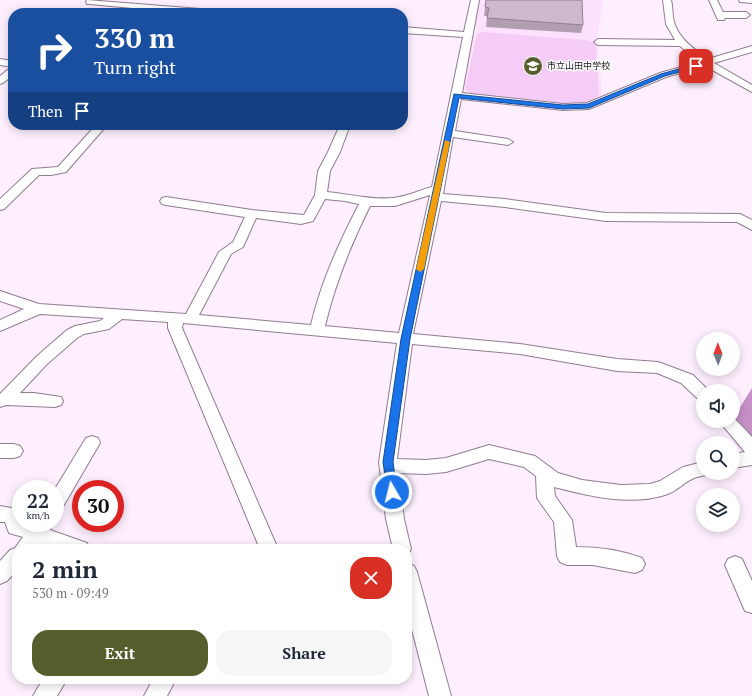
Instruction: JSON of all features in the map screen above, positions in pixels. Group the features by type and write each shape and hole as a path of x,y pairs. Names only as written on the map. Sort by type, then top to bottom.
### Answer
{"street":[{"path":"93,0 90,2 165,8"},
{"path":"179,8 188,0"},
{"path":"401,544 395,519 388,466 405,339 449,133 475,0"},
{"path":"667,0 667,16 671,26 684,44 708,63 752,89"},
{"path":"713,0 720,16 746,15"},
{"path":"743,0 752,1"},
{"path":"408,30 468,35"},
{"path":"598,42 684,44"},
{"path":"456,95 563,107 589,106 663,75 752,49"},
{"path":"0,81 8,74"},
{"path":"0,206 36,170 51,172 62,170 98,130"},
{"path":"166,201 301,220 309,218 321,196 324,171 343,130"},
{"path":"449,133 508,142"},
{"path":"321,196 345,197 366,202 395,202 436,193 494,203 505,203 606,217 740,218 752,226"},
{"path":"317,331 326,297 352,230 366,202"},
{"path":"252,214 238,244 226,252 175,328 268,544"},
{"path":"0,296 38,310 183,318 520,349 616,365 658,368 687,379 696,387"},
{"path":"0,326 38,310"},
{"path":"2,400 42,360 72,334 80,330 104,325 120,314"},
{"path":"2,400 34,399 55,402"},
{"path":"733,428 752,448"},
{"path":"64,490 92,442"},
{"path":"388,466 426,467 446,464 489,452 529,461 553,480 582,487 621,492 664,488 689,472 696,470"},
{"path":"740,460 752,458"},
{"path":"545,474 546,498 563,520 567,556 593,556 634,564"},
{"path":"0,514 11,515 12,518"},
{"path":"28,544 38,532"},
{"path":"47,532 70,544"},
{"path":"0,575 12,562"},
{"path":"734,565 752,604"},
{"path":"412,594 440,696"},
{"path":"155,696 162,684"}],"shaded area":[{"name":"市立山田中学校","path":"478,0 603,0 597,39 602,95 599,101 576,106 467,94 463,92 473,33 477,32 478,28 474,26"},
{"name":"市立山田中学校","path":"483,32 586,40 596,44 599,94 592,102 574,104 471,93 465,89 477,34"},
{"path":"752,388 752,440 740,425 740,407"}],"building":[{"path":"486,0 582,0 583,25 487,18 489,8 485,7"}],"slow traffic":[{"path":"420,269 447,142"}],"place":[{"name":"市立山田中学校","path":"533,66"}],"route":[{"path":"392,492 388,462 405,339 436,197 456,95 563,107 589,106 600,103 663,75 696,66"}]}
